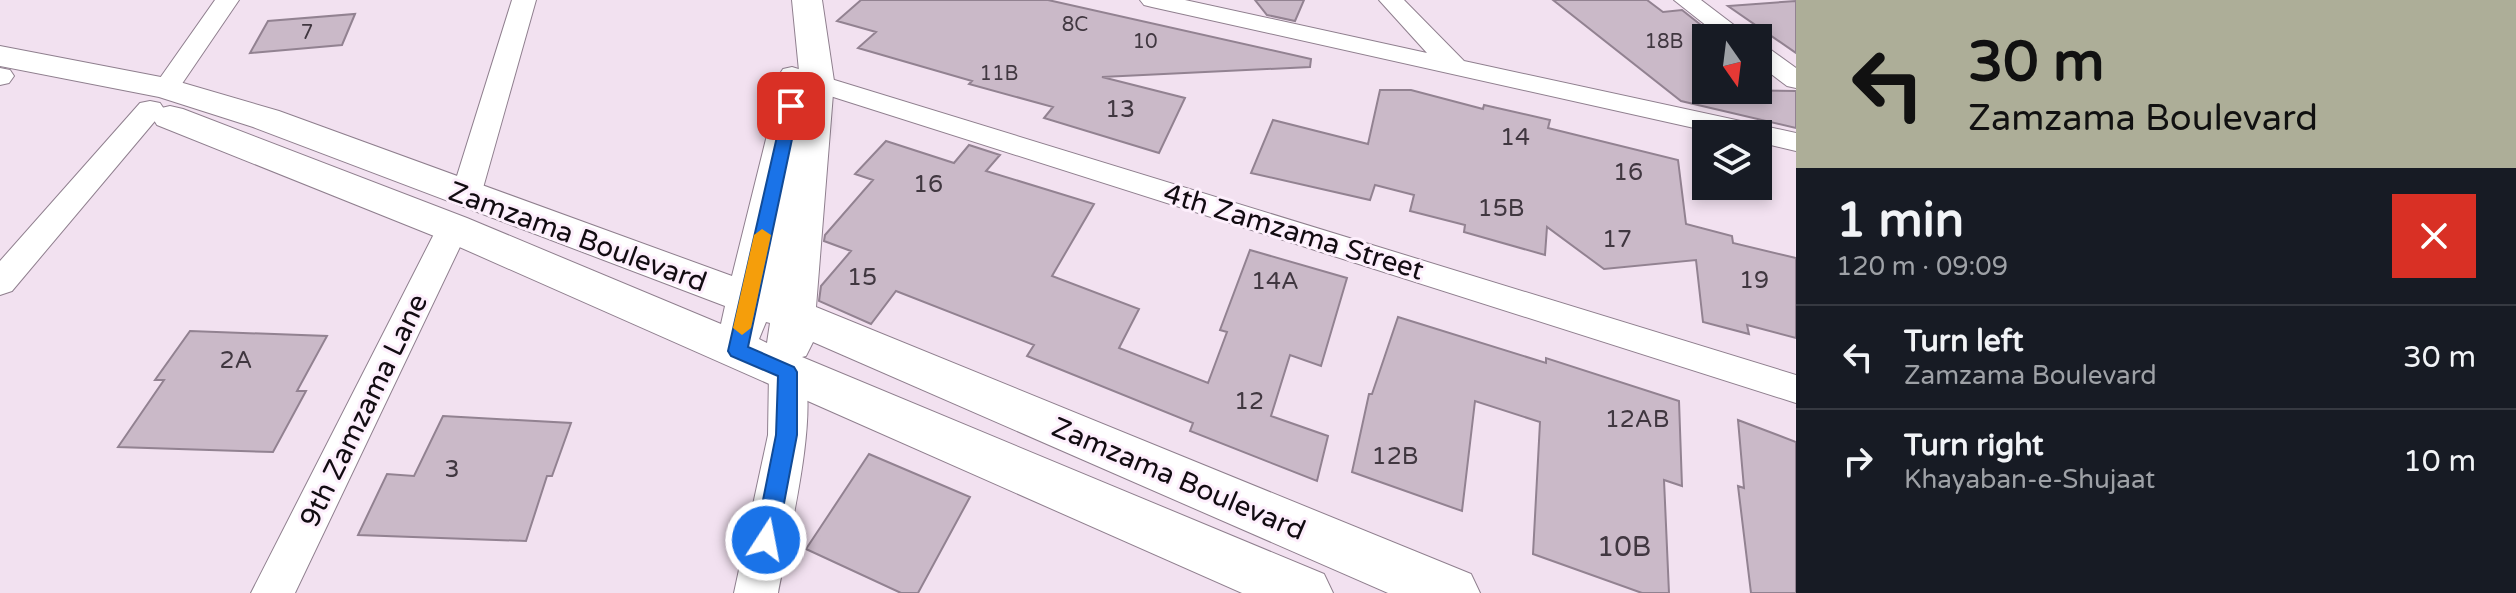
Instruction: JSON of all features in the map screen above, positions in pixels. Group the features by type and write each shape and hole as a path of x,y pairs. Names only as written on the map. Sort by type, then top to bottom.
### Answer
{"main road":[{"path":"785,0 804,78"},
{"path":"787,372 793,315 807,0"},
{"name":"Zamzama Boulevard","path":"0,56 158,99 460,211 793,315 1451,593"},
{"name":"Zamzama Boulevard","path":"0,77 158,99"},
{"path":"738,351 747,299 789,122 793,90 804,78"},
{"name":"Zamzama Boulevard","path":"460,211 738,351 1304,593"}],"street":[{"path":"0,283 158,99 227,0"},
{"name":"9th Zamzama Lane","path":"273,593 460,211 524,0"},
{"path":"1152,0 1796,142"},
{"path":"1391,0 1455,67"},
{"path":"1686,0 1719,24"},
{"path":"1772,62 1796,80"},
{"name":"4th Zamzama Street","path":"804,78 1796,389"},
{"path":"756,593 787,435 787,372"}],"building":[{"path":"861,0 1048,0 1311,59 1310,67 1102,77 1185,98 1159,153 1044,118 1053,107 858,48 876,32 837,21"},
{"path":"1255,0 1304,0 1295,21 1267,15"},
{"path":"1553,0 1647,0 1663,12 1682,10 1700,24 1692,24 1692,104 1681,101"},
{"path":"1796,1 1796,53 1772,36 1772,24 1754,24 1728,6"},
{"path":"355,14 342,45 250,53 268,21"},
{"path":"1380,90 1411,90 1483,109 1484,105 1550,120 1548,128 1678,160 1686,224 1732,236 1733,243 1796,258 1796,338 1747,325 1749,334 1703,322 1696,260 1604,269 1547,227 1545,255 1464,232 1465,225 1410,211 1414,195 1375,185 1370,200 1251,173 1273,120 1368,144"},
{"path":"1772,91 1796,91 1796,128 1694,104 1772,104"},
{"path":"886,141 954,163 969,145 1000,155 986,171 1094,204 1052,276 1139,309 1119,348 1208,383 1227,332 1220,330 1250,250 1347,278 1321,366 1290,355 1271,416 1328,436 1317,481 1190,431 1193,423 1027,356 1034,345 896,291 871,324 819,301 821,286 851,251 824,241 825,235 873,180 855,174"},
{"path":"1398,317 1546,363 1546,358 1679,401 1682,486 1664,480 1669,593 1642,593 1533,554 1540,422 1475,401 1462,511 1352,472 1369,394 1372,394"},
{"path":"190,331 327,336 297,391 306,391 273,452 118,447 164,380 155,380"},
{"path":"443,416 571,423 552,476 547,476 526,541 358,535 387,474 414,476"},
{"path":"1738,420 1796,442 1796,593 1751,593 1738,486 1744,488"},
{"path":"869,454 970,497 918,593 901,593 806,549"}],"slow traffic":[{"path":"742,328 762,235"}],"route":[{"path":"766,540 787,435 787,372 738,351 791,106"}]}
